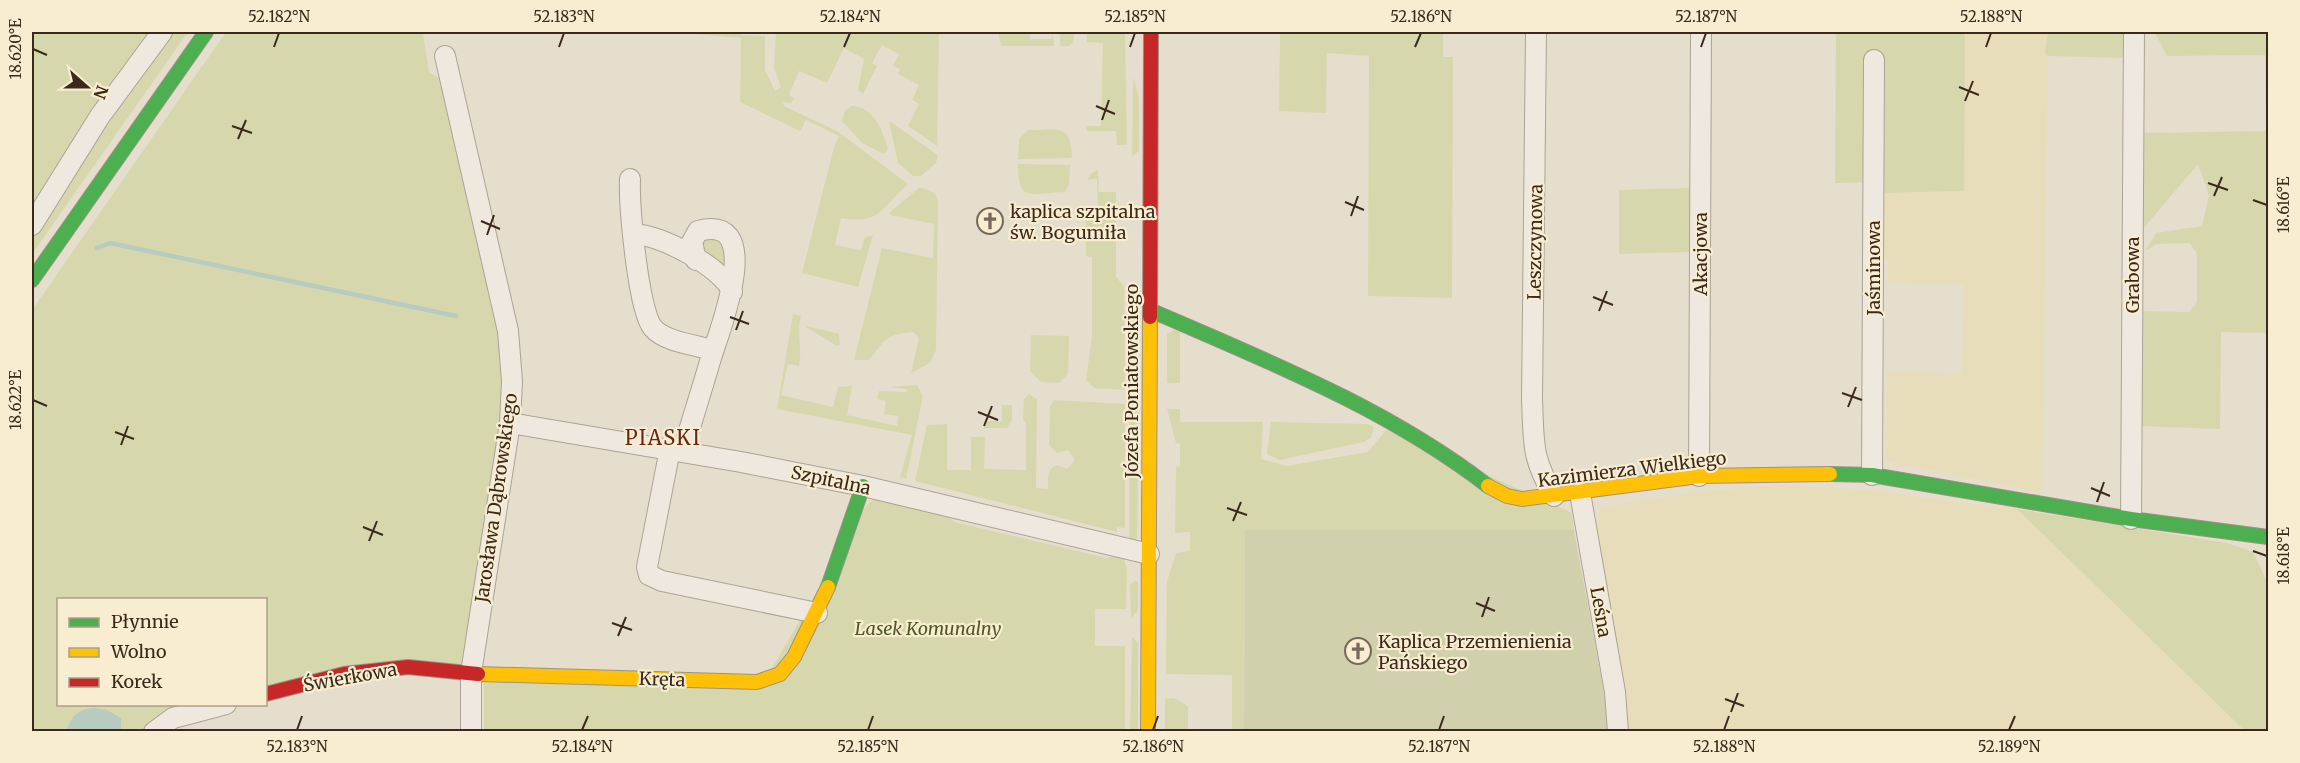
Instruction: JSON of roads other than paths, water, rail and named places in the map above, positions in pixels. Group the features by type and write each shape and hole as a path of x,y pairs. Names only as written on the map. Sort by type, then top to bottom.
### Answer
{"street":[{"path":"32,225 100,116 162,32"},
{"path":"32,280 206,32"},
{"name":"Józefa Poniatowskiego","path":"1148,732 1151,32"},
{"name":"Leszczynowa","path":"1536,32 1532,399 1534,453 1539,470 1554,496"},
{"name":"Akacjowa","path":"1699,476 1701,32"},
{"name":"Grabowa","path":"2131,519 2134,32"},
{"name":"Jarosława Dąbrowskiego","path":"445,56 508,330 512,381 510,423 471,673 471,732"},
{"name":"Jaśminowa","path":"1872,475 1874,60"},
{"path":"630,179 634,235 645,308 653,328 660,334 713,350"},
{"path":"696,260 692,242 698,231 707,229 726,235 735,251 732,292 676,450 647,567 649,574 662,581 817,613"},
{"path":"634,235 655,236 723,277 732,292"},
{"name":"Kazimierza Wielkiego","path":"1150,309 1337,393 1457,462 1491,488 1507,496 1522,499 1554,496 1699,476 1785,473 1872,475 2131,519 2268,537"},
{"name":"Szpitalna","path":"510,423 676,450 863,486 1149,554"},
{"name":"Leszczynowa","path":"1522,499 1534,453"},
{"name":"Kręta","path":"471,673 757,682 780,675 789,666 834,575 863,486"},
{"name":"Leśna","path":"1580,493 1615,692 1618,732"},
{"name":"Świerkowa","path":"267,694 344,674 382,669 408,667 471,673"},
{"path":"157,729 173,718 222,706"}],"waterway":[{"path":"97,248 110,243 456,316"}],"place":[{"name":"kaplica szpitalna św. Bogumiła","path":"990,221"},
{"name":"Kaplica Przemienienia Pańskiego","path":"1358,651"}],"district":[{"name":"PIASKI","path":"663,437"}],"park label":[{"name":"Lasek Komunalny","path":"928,628"}]}
